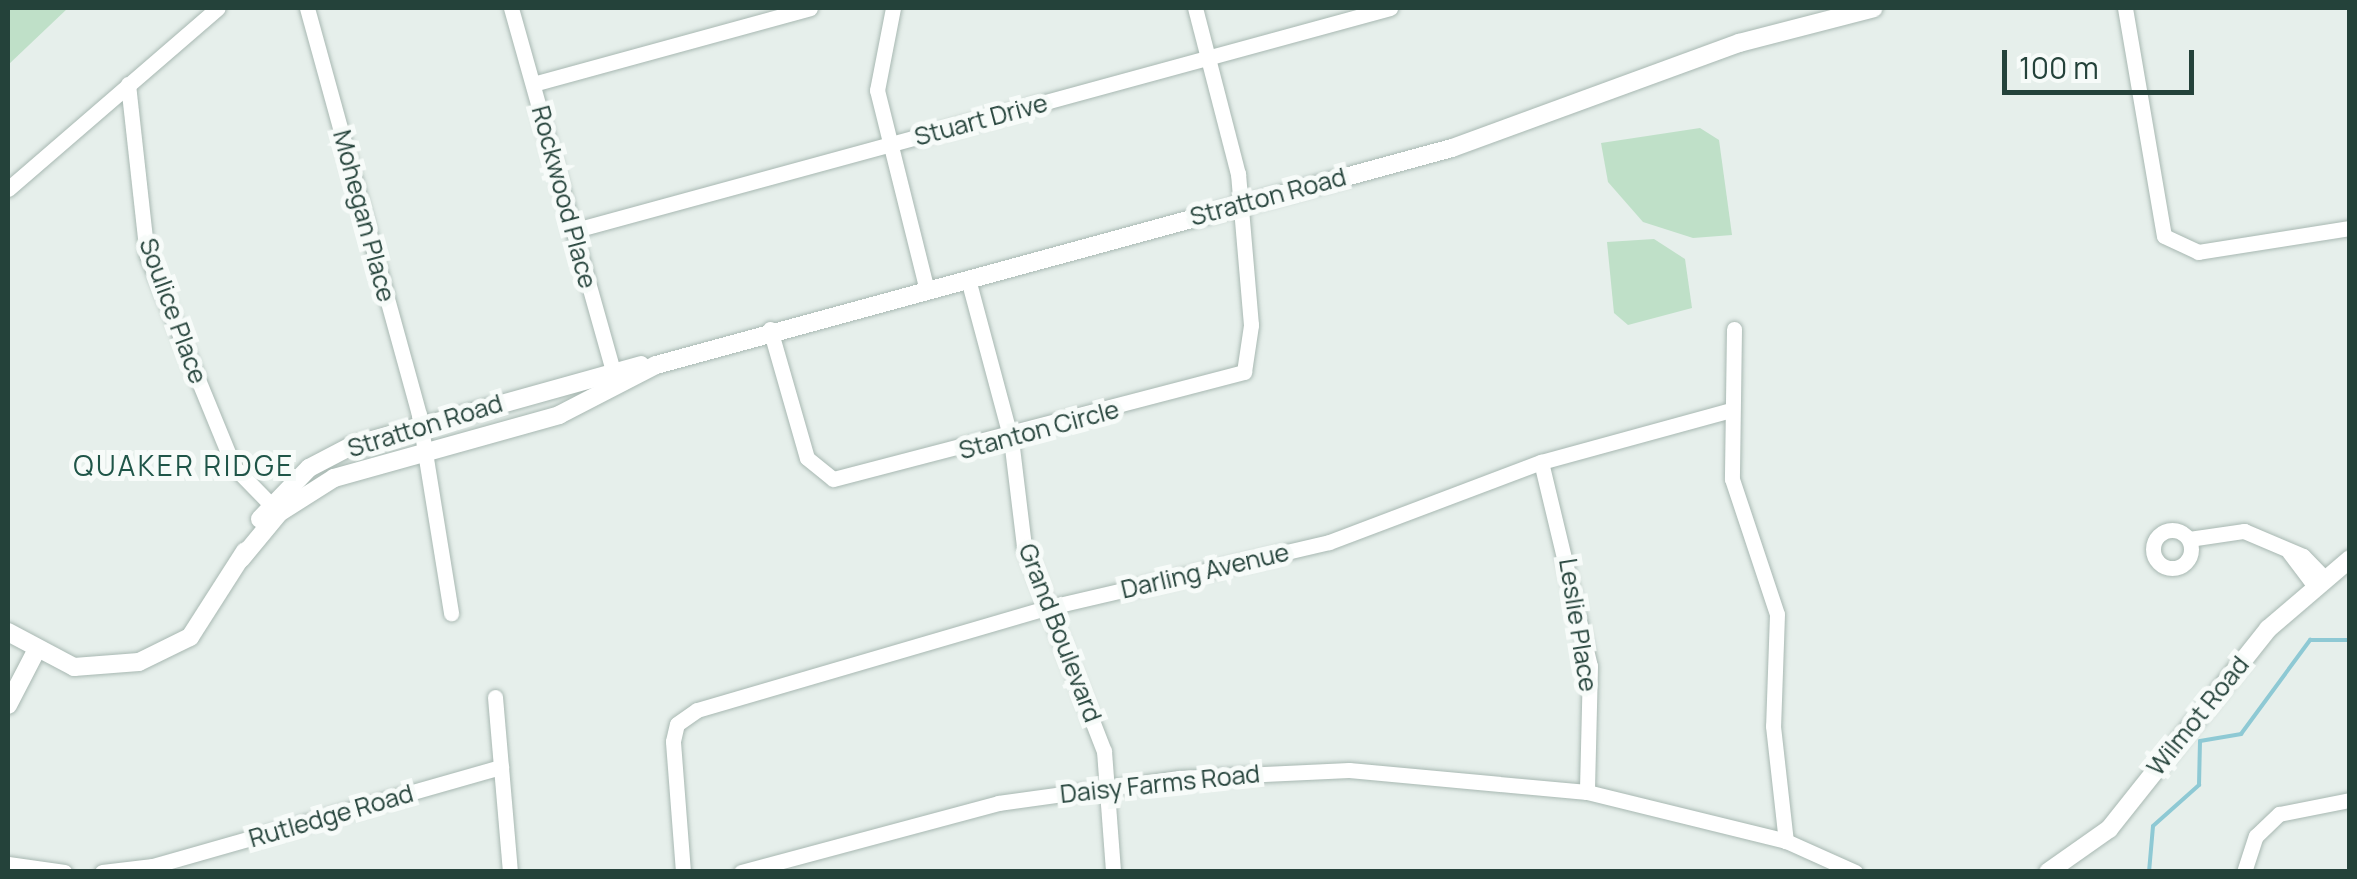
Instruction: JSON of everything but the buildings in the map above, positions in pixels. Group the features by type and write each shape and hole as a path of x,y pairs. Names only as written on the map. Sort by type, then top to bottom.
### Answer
{"street":[{"path":"8,189 218,8"},
{"name":"Mohegan Place","path":"307,8 420,424 450,613"},
{"name":"Rockwood Place","path":"512,8 615,378"},
{"path":"533,84 810,8"},
{"path":"892,8 876,78 889,145 927,290"},
{"path":"1195,8 1242,205"},
{"name":"Stuart Drive","path":"572,231 1390,8"},
{"name":"Stratton Road","path":"8,632 35,654 97,670 170,650 214,612 241,559 309,468 420,424 615,378 770,329 1468,143 1740,43 1874,8"},
{"path":"2125,8 2164,236 2198,252 2350,228"},
{"name":"Soulice Place","path":"128,84 147,255 234,468 275,509"},
{"name":"Stanton Circle","path":"770,329 816,473 854,478 1011,439 1244,372 1251,325 1242,205"},
{"name":"Grand Boulevard","path":"968,279 1011,439 1024,546 1089,698 1109,787 1113,872"},
{"path":"1734,330 1731,410 1736,503 1778,614 1772,726 1786,841"},
{"name":"Stratton Road","path":"275,509 334,478 559,416 615,378"},
{"name":"Darling Avenue","path":"683,872 678,724 718,703 1050,606 1329,542 1541,462 1731,410"},
{"name":"Leslie Place","path":"1541,462 1590,666 1587,792"},
{"path":"2188,538 2231,529 2289,552 2319,581"},
{"name":"Wilmot Road","path":"2048,872 2115,822 2183,730 2319,581 2350,559"},
{"path":"8,705 35,654"},
{"path":"496,697 510,872"},
{"name":"Rutledge Road","path":"102,872 153,866 501,768"},
{"name":"Daisy Farms Road","path":"740,872 998,802 1109,787 1349,770 1587,792 1786,841 1855,872"},
{"path":"2244,872 2256,836 2279,814 2350,800"},
{"path":"8,864 64,872"}],"green space":[{"path":"8,8 68,8 8,65"},
{"path":"1700,128 1719,140 1732,235 1693,238 1643,222 1608,182 1601,143"},
{"path":"1654,239 1685,259 1692,308 1628,325 1614,313 1607,242"}],"waterway":[{"path":"2149,872 2153,826 2199,785 2200,741 2241,734 2310,640 2350,640"}],"district":[{"name":"QUAKER RIDGE","path":"184,465"}]}
